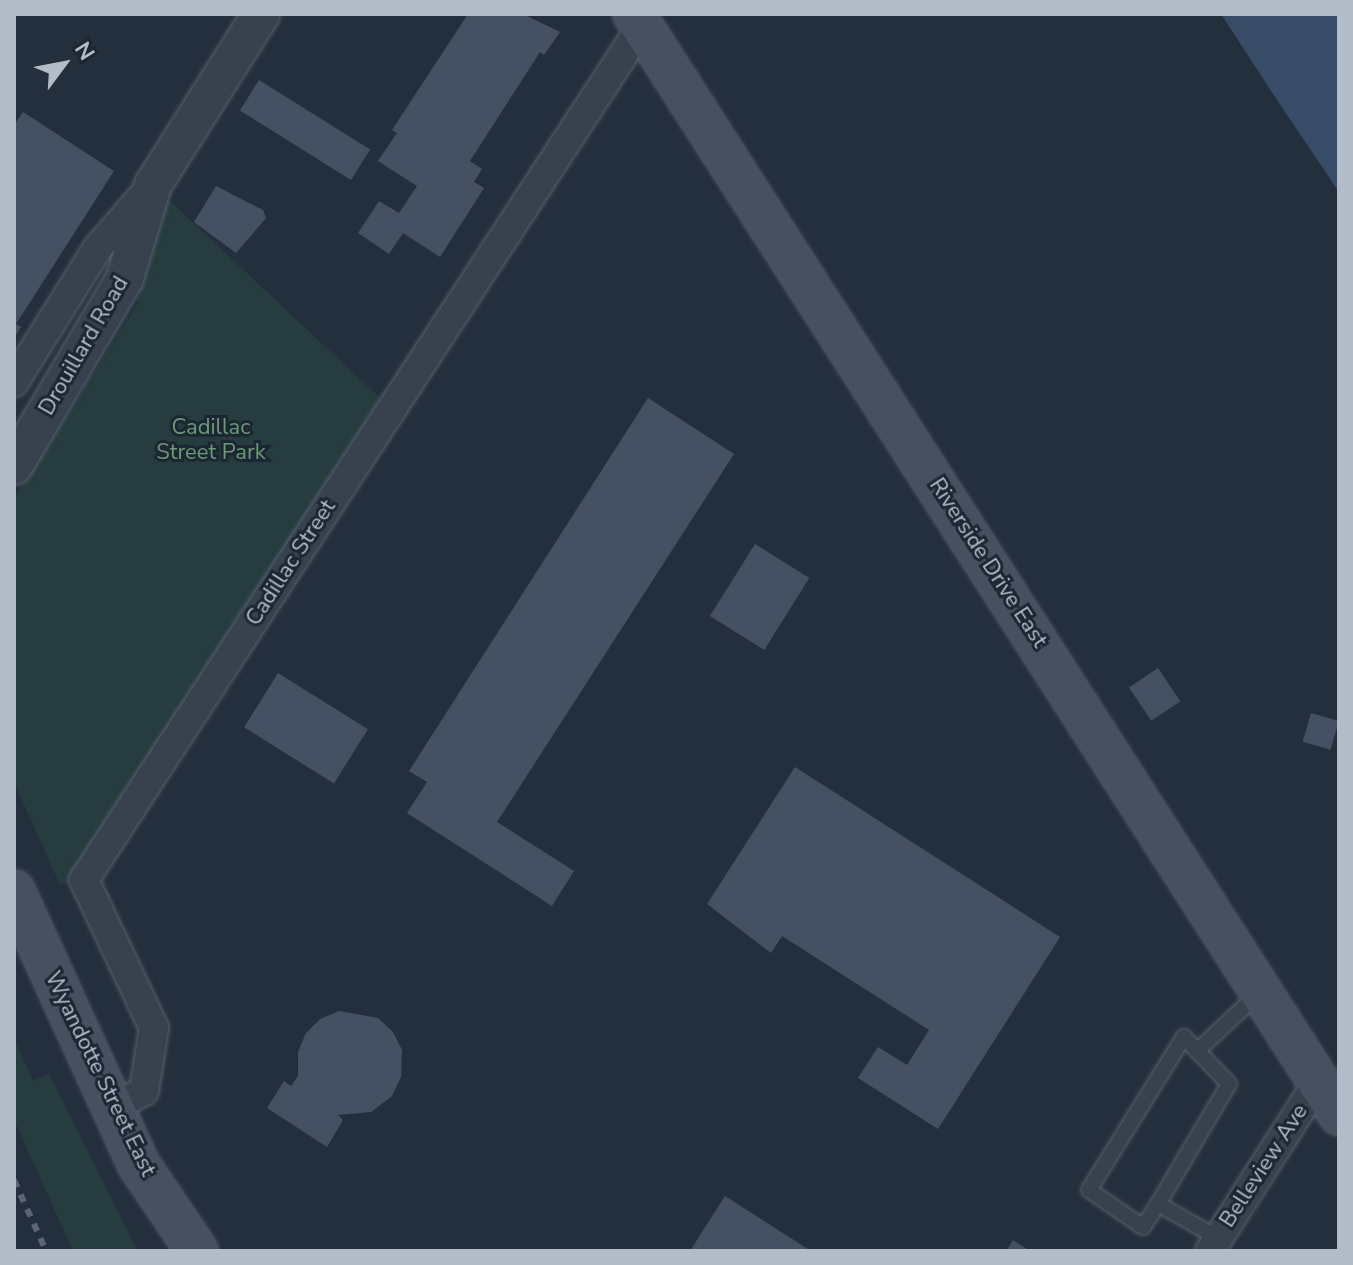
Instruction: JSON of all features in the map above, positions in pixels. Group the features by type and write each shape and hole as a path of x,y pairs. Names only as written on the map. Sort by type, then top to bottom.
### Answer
{"main road":[{"name":"Riverside Drive East","path":"638,20 1329,1098"},
{"name":"Wyandotte Street East","path":"14,891 139,1165 197,1251"}],"street":[{"name":"Drouillard Road","path":"14,466 125,278 153,185 261,14"},
{"name":"Cadillac Street","path":"112,1108 144,1091 154,1028 84,880 638,20"},
{"path":"14,382 97,249 153,185"},
{"name":"Belleview Ave","path":"1214,1245 1329,1098"}],"lane":[{"path":"1197,1051 1261,991"},
{"path":"1184,1037 1229,1084 1158,1204 1143,1227 1089,1190 1184,1037"},
{"path":"1158,1204 1214,1245"}],"green space":[{"name":"Cadillac Street Park","path":"153,185 392,409 84,880 60,885 14,782 14,498 137,305 141,290 125,278"},
{"path":"14,1037 33,1081 49,1073 138,1251 73,1251 14,1120"}],"water":[{"path":"1221,14 1339,14 1339,192 1277,100"}],"building":[{"path":"468,14 523,14 560,32 544,55 540,52 470,161 482,169 474,182 484,188 440,257 403,233 389,254 358,233 379,201 399,213 417,186 378,161 397,133 392,130"},
{"path":"259,80 370,149 351,180 240,111"},
{"path":"23,112 114,171 16,324 21,327 14,338 14,125"},
{"path":"216,186 263,210 266,218 236,253 194,222"},
{"path":"648,398 734,454 497,822 574,871 552,906 407,813 427,782 409,771"},
{"path":"755,544 809,578 764,650 710,616"},
{"path":"1158,668 1180,701 1151,721 1129,688"},
{"path":"278,673 368,729 334,783 244,727"},
{"path":"1311,713 1339,721 1331,750 1303,742"},
{"path":"795,767 1060,937 938,1129 858,1078 878,1047 907,1065 929,1030 782,936 771,953 707,904"},
{"path":"339,1011 378,1018 393,1032 402,1050 401,1077 392,1096 371,1112 338,1115 343,1120 327,1147 267,1108 284,1081 291,1086 298,1076 298,1052 306,1033 320,1019"},
{"path":"725,1196 811,1251 690,1251"},
{"path":"1013,1240 1030,1251 1006,1251"}],"railway":[{"path":"14,1180 46,1251"}]}
